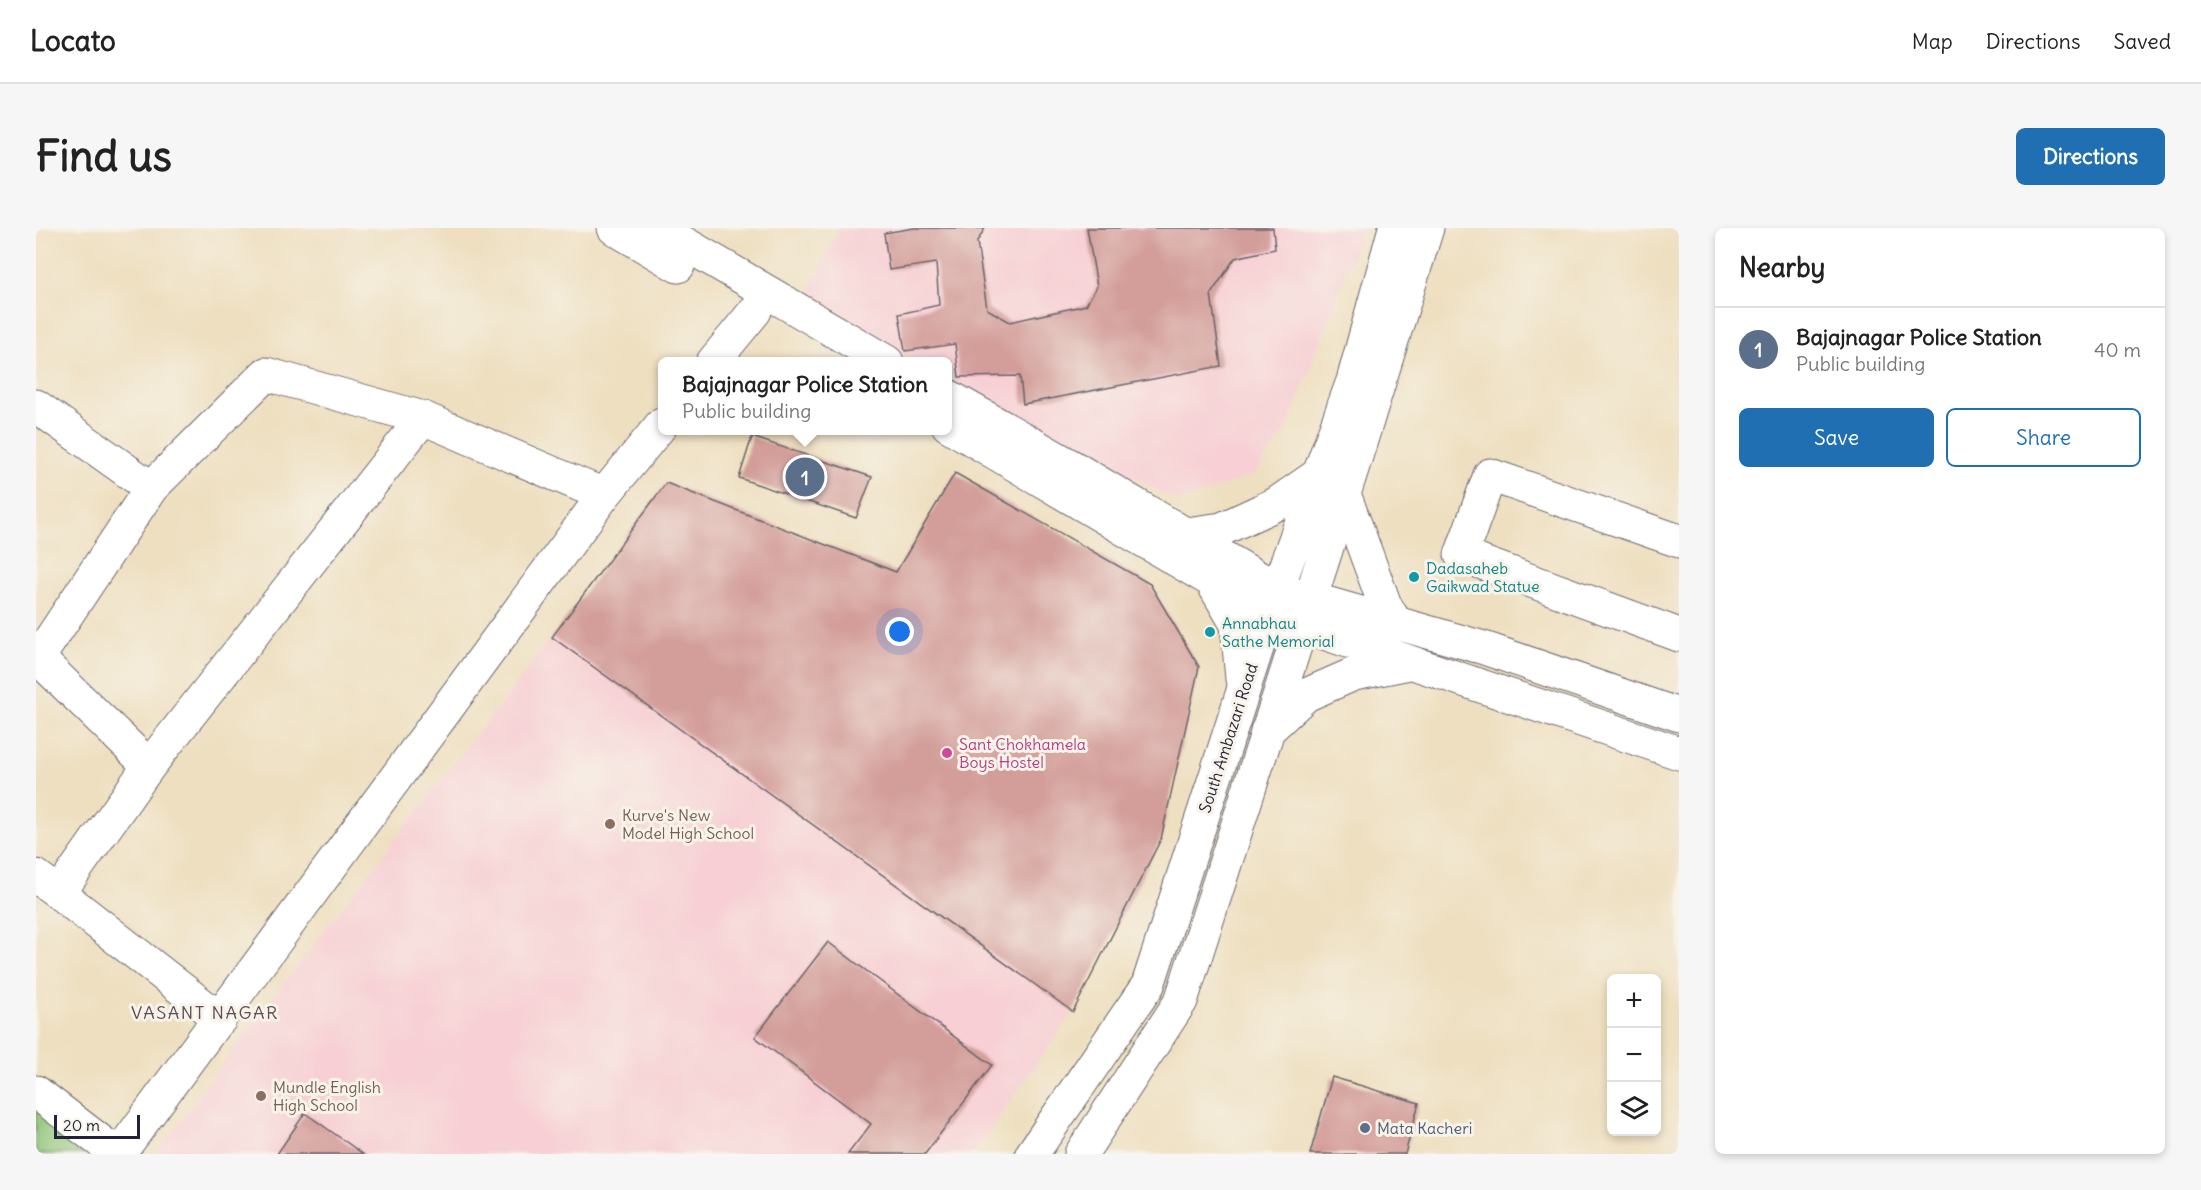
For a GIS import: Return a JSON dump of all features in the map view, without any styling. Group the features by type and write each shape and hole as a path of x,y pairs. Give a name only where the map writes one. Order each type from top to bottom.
{"main road":[{"path":"614,228 832,357"},
{"path":"658,228 878,357"},
{"name":"South Ambazari Road","path":"1081,1154 1181,1001 1305,611 1353,381 1395,228"},
{"name":"South Ambazari Road","path":"1032,1154 1148,985 1273,602 1332,484 1427,228"},
{"path":"717,357 755,311"},
{"path":"149,766 37,657 151,489 266,374 423,418 604,495"},
{"path":"952,398 1186,534 1273,602"},
{"path":"36,406 151,489"},
{"path":"220,1019 48,884 149,766 423,418"},
{"path":"952,427 1211,581 1305,611 1396,623 1484,648 1679,715"},
{"path":"36,1092 118,1154 220,1019 604,495 658,430"},
{"path":"1679,541 1490,475 1461,555 1679,636"},
{"path":"1186,534 1222,529 1276,504 1332,484 1385,605 1396,623"},
{"path":"1211,581 1237,624 1243,693"},
{"path":"1305,611 1410,662 1679,753"},
{"path":"1266,732 1306,694 1354,674 1410,662"}],"shaded area":[{"path":"839,228 1363,228 1287,429 1252,476 1178,501 952,382 952,357 905,357 803,304"},
{"name":"Kurve's New Model High School","path":"552,637 1073,1012 973,1154 156,1154 242,1038"}],"green space":[{"path":"36,1111 91,1154 36,1154"}],"building":[{"path":"914,228 985,228 977,242 987,309 1010,322 1086,305 1097,286 1087,228 1273,228 1275,249 1235,258 1211,294 1221,366 1023,404 1020,376 959,377 955,344 905,351 899,314 939,305 936,263 889,270 884,233"},
{"path":"752,437 872,477 856,518 739,478"},
{"name":"Sant Chokhamela Boys Hostel","path":"955,473 1150,584 1199,667 1161,839 1073,1012 552,637 666,483 896,572"},
{"path":"828,942 992,1065 925,1154 848,1154 871,1124 755,1037"},
{"name":"Mata Kacheri","path":"1332,1077 1419,1103 1405,1154 1310,1154"},
{"path":"305,1113 363,1154 277,1154"}],"place":[{"name":"Bajajnagar Police Station","path":"805,477"},
{"name":"Dadasaheb Gaikwad Statue","path":"1414,577"},
{"name":"Annabhau Sathe Memorial","path":"1210,632"},
{"name":"Sant Chokhamela Boys Hostel","path":"947,753"},
{"name":"Kurve's New Model High School","path":"610,824"},
{"name":"Mundle English High School","path":"261,1096"},
{"name":"Mata Kacheri","path":"1365,1128"}],"district":[{"name":"VASANT NAGAR","path":"205,1013"}]}
